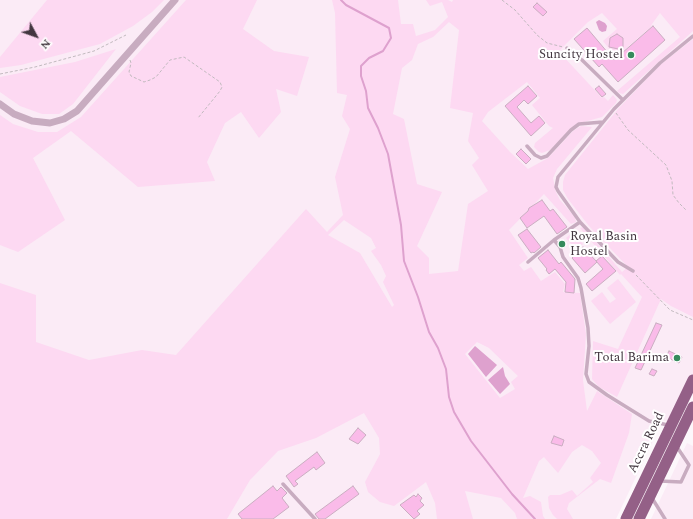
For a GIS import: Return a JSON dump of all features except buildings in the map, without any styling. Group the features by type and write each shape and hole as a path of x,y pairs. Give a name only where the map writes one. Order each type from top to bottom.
{"highway":[{"name":"Accra Road","path":"626,519 693,380"},
{"name":"Accra Road","path":"639,519 693,408"}],"street":[{"path":"0,104 14,114 32,121 50,123 64,119 77,111 175,0"}],"lane":[{"path":"633,272 618,262 580,222 556,187 558,177 614,109 660,63 693,36"},
{"path":"567,48 582,60 623,100"},
{"path":"527,146 535,155 541,158 547,156 571,130 579,124 603,122"},
{"path":"528,262 554,240 580,222"},
{"path":"554,240 560,248 563,257 578,278 581,288 588,328 589,346 586,374 589,382 648,421 671,426"},
{"path":"657,481 681,482 689,465 675,444"},
{"path":"283,484 315,519"},
{"path":"650,495 665,519"}],"path":[{"path":"502,0 515,10 537,35 547,43 554,46 567,48"},
{"path":"0,74 35,67 94,51 126,35"},
{"path":"128,53 131,63 129,72 132,76 144,82 156,77 170,60 184,57 220,82 222,86 220,91 198,118"},
{"path":"614,109 628,130 666,165 672,181 673,195 687,210"},
{"path":"633,272 670,310 693,320"}],"shaded area":[{"path":"0,0 693,0 693,378 672,424 663,420 616,519 0,519"},
{"path":"47,0 164,0 152,12 133,26 100,44 21,65 0,68 0,57"},
{"path":"186,0 257,0 243,29 274,51 309,57 297,96 276,89 281,112 259,138 241,112 225,123 207,162 215,181 138,187 71,131 33,158 65,220 18,252 0,245 0,115 13,124 38,132 57,132 81,117"},
{"path":"332,0 398,0 401,24 413,24 416,36 435,30 448,17 442,2 430,6 426,0 448,0 452,2 453,0 693,0 693,31 623,94 617,91 680,37 660,13 651,27 616,57 603,41 617,29 602,13 588,22 560,50 561,54 602,98 604,97 608,101 613,95 617,100 616,103 602,117 577,124 550,150 542,153 534,147 535,143 553,128 549,126 532,105 540,98 527,82 488,112 482,121 510,152 528,169 548,158 573,131 581,126 592,127 557,169 553,178 556,192 560,200 575,217 576,222 571,224 544,194 509,230 528,258 519,265 524,271 531,267 541,281 555,272 565,284 563,292 580,293 586,334 583,380 587,411 597,391 632,414 629,433 611,483 600,479 569,503 567,509 573,519 557,519 553,515 549,508 548,497 550,495 560,495 572,490 577,496 593,482 590,478 601,463 592,451 582,445 572,452 558,473 544,457 539,461 523,498 530,496 541,502 543,516 545,519 517,519 515,513 501,498 465,491 473,519 437,519 435,503 426,482 394,506 380,502 368,492 365,482 380,454 379,438 364,413 316,438 278,451 250,480 227,519 0,519 0,283 36,295 36,342 89,360 142,350 176,355 306,209 327,232 343,215 335,177 350,129 342,116 347,95 337,93 335,13","holes":["449,22 459,30 450,108 473,113 468,141 479,158 472,165 488,191 468,204 458,271 429,274 429,258 417,246 442,192 417,184 404,119 393,114 402,68 412,60 418,44 433,37","344,220 371,238 376,248 371,251 381,265 386,276 383,282 394,305 392,307 360,253 328,235","477,342 489,348 518,376 511,382 515,389 500,398 465,354"]},
{"path":"599,20 607,26 606,31 602,32 599,30 596,22"},
{"path":"693,39 693,317 661,299 617,397 599,387 592,379 593,341 618,349 642,297 621,274 620,275 580,228 583,227 622,272 628,267 589,226 568,199 563,190 563,182 565,175 618,109 660,65"},
{"path":"116,49 73,104 59,114 42,114 20,106 0,92 0,77 75,62"},
{"path":"573,232 583,244 576,250 566,238"},
{"path":"618,279 636,302 610,324 591,301 602,292 610,303 616,299 607,288"},
{"path":"475,346 497,365 486,377 468,354"},
{"path":"503,367 505,376 510,384 500,394 488,380"},
{"path":"687,443 693,446 693,519 651,519"}],"waterway":[{"path":"341,0 346,5 389,28 391,38 383,51 369,58 361,66 361,76 366,91 368,108 388,154 401,225 404,261 418,297 429,332 438,348 446,369 449,397 454,412 471,441 512,494 535,519"}],"place":[{"name":"Suncity Hostel","path":"631,55"},
{"name":"Royal Basin Hostel","path":"562,244"},
{"name":"Total Barima","path":"677,358"}]}
